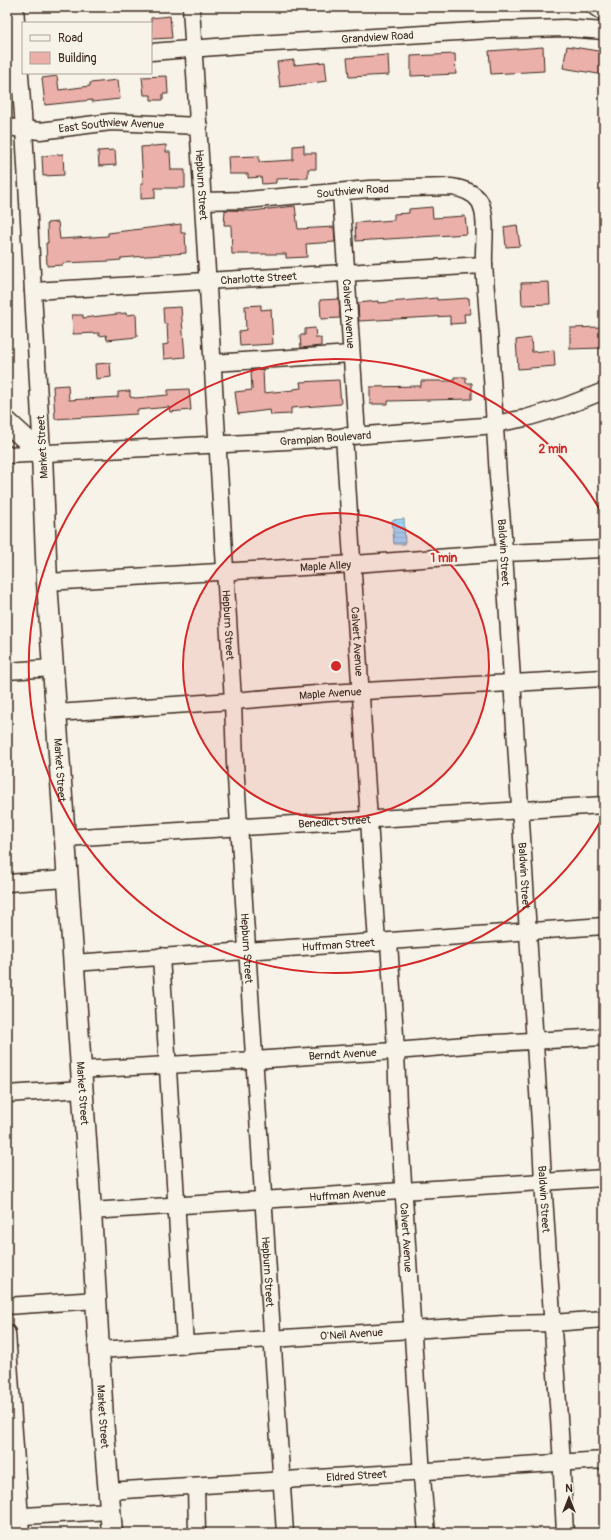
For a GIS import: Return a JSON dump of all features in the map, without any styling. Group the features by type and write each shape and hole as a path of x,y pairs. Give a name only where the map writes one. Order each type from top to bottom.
{"main road":[{"path":"7,422 42,454"},
{"name":"Market Street","path":"42,454 47,582 112,1533"}],"street":[{"name":"Market Street","path":"15,7 21,57 42,454"},
{"name":"Hepburn Street","path":"191,7 192,49 218,443 233,701 235,763 282,1481 284,1533"},
{"path":"595,7 604,13"},
{"name":"Grandview Road","path":"152,52 491,30 565,28 604,31"},
{"name":"East Southview Avenue","path":"7,127 40,131 111,122 198,126"},
{"name":"Southview Road","path":"203,201 247,200 369,189 432,187 461,188 476,196 480,202 484,219"},
{"name":"Calvert Avenue","path":"341,192 351,354 354,564 368,820 396,1051 398,1106 427,1533"},
{"name":"Baldwin Street","path":"484,219 484,265 513,684 543,1181 562,1463 565,1533"},
{"name":"Charlotte Street","path":"33,291 484,265"},
{"path":"213,363 351,354"},
{"name":"Grampian Boulevard","path":"7,455 218,443 287,441 351,435 447,430 495,425 526,418 566,406 604,391"},
{"name":"Maple Alley","path":"47,582 354,564 504,553 604,549"},
{"path":"7,671 53,668"},
{"name":"Maple Avenue","path":"56,713 361,691 604,678"},
{"name":"Benedict Street","path":"65,838 604,806"},
{"path":"7,882 67,879"},
{"name":"Huffman Street","path":"73,963 604,926"},
{"path":"161,956 185,1345"},
{"name":"Berndt Avenue","path":"7,1094 168,1065 604,1037"},
{"name":"Huffman Avenue","path":"91,1211 604,1178"},
{"path":"7,1306 96,1300"},
{"name":"O'Neil Avenue","path":"99,1350 604,1319"},
{"path":"7,1333 14,1516 21,1533"},
{"name":"Eldred Street","path":"14,1516 196,1486 604,1460"},
{"path":"196,1486 197,1533"}],"water":[{"path":"404,519 405,544 394,544 392,520"}],"building":[{"path":"170,16 172,38 152,39 151,18"},
{"path":"567,46 604,52 604,75 563,68"},
{"path":"543,47 544,71 491,74 489,51"},
{"path":"455,54 456,74 411,76 411,56"},
{"path":"388,55 389,75 349,77 347,58"},
{"path":"294,60 294,65 325,62 327,81 280,87 277,62"},
{"path":"57,76 59,90 90,86 90,83 118,80 120,99 92,102 92,100 45,105 42,78"},
{"path":"167,76 168,94 163,94 163,100 151,100 151,95 144,95 142,77"},
{"path":"166,145 166,152 170,152 171,170 185,170 185,188 155,188 155,198 141,199 141,184 143,184 141,147"},
{"path":"304,145 304,153 316,153 316,169 308,169 308,178 276,179 276,183 262,184 261,177 248,178 248,174 229,174 228,157 259,156 259,162 293,160 293,146"},
{"path":"115,150 116,165 99,166 98,151"},
{"path":"63,154 64,175 43,176 42,156"},
{"path":"295,206 298,229 334,227 335,242 306,244 307,257 286,258 286,254 232,254 231,225 224,225 225,210 252,211"},
{"path":"432,207 433,218 465,216 467,234 356,241 355,223 394,220 394,214 409,213 409,209"},
{"path":"58,222 60,239 108,236 108,233 181,224 181,233 185,233 186,253 121,258 121,260 110,261 63,263 63,265 47,266 47,223"},
{"path":"517,225 520,246 506,247 504,227"},
{"path":"549,282 550,304 522,305 521,283"},
{"path":"437,298 437,300 469,298 470,314 464,314 465,323 450,324 450,316 359,321 358,303 378,301 378,303"},
{"path":"339,299 340,318 321,319 320,300"},
{"path":"261,305 261,310 271,309 273,344 240,346 239,331 246,330 245,306"},
{"path":"181,307 185,357 164,359 163,345 168,344 167,324 164,324 163,308"},
{"path":"126,313 126,315 136,314 137,337 107,340 106,335 99,336 99,333 73,334 72,315 83,315 83,318"},
{"path":"602,327 602,348 570,349 570,328"},
{"path":"315,328 316,338 321,338 321,346 301,348 300,335 305,335 305,329"},
{"path":"531,338 532,352 554,350 555,366 518,369 516,340"},
{"path":"110,363 111,377 96,379 95,364"},
{"path":"263,369 264,393 301,388 300,382 339,380 341,404 291,408 291,414 271,415 270,410 238,414 235,392 252,390 251,370"},
{"path":"454,377 466,377 466,383 472,383 472,399 388,401 388,404 370,404 370,387 421,386 421,381 454,381"},
{"path":"68,385 69,400 118,397 118,392 130,391 130,397 136,398 168,395 168,390 189,389 191,410 170,412 169,407 137,410 137,414 55,419 53,386"}]}
